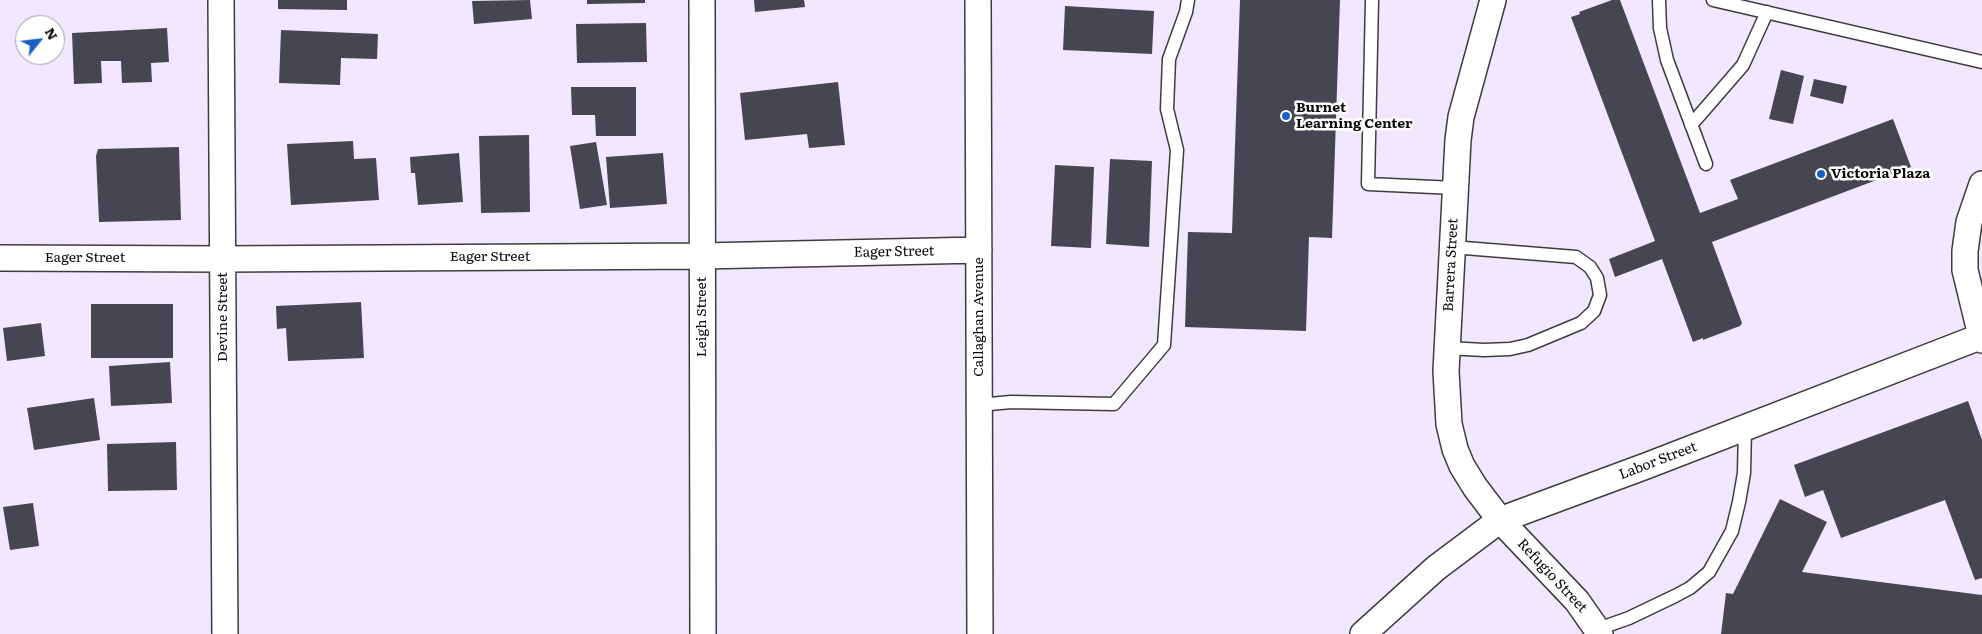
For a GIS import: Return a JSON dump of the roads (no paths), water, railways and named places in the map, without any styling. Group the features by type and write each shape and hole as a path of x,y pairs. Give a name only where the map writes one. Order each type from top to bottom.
{"street":[{"name":"Devine Street","path":"221,0 225,634"},
{"name":"Leigh Street","path":"702,0 703,634"},
{"name":"Callaghan Avenue","path":"978,0 980,634"},
{"name":"Barrera Street","path":"1493,0 1461,117 1458,140 1446,399 1448,424 1462,466 1500,520"},
{"path":"1982,184 1969,222 1965,251 1965,270 1982,338"},
{"name":"Eager Street","path":"0,258 222,259 702,256 979,250"},
{"name":"Labor Street","path":"1363,634 1436,568 1500,520 1982,338"},
{"name":"Refugio Street","path":"1500,520 1577,601 1599,632"}],"lane":[{"path":"979,405 1011,402 1114,404 1164,345 1177,150 1167,110 1170,59 1186,12 1188,0"},
{"path":"1372,0 1368,184 1455,188"},
{"path":"1659,0 1662,44 1706,164"},
{"path":"1713,0 1765,8 1982,62"},
{"path":"1691,124 1743,65 1765,8"},
{"path":"1447,348 1491,350 1528,345 1581,323 1594,311 1600,295 1597,278 1590,267 1576,257 1452,247"},
{"path":"1599,632 1690,588 1709,572 1732,531 1744,473 1745,428"}],"place":[{"name":"Burnet Learning Center","path":"1286,116"},
{"name":"Victoria Plaza","path":"1821,174"}]}
